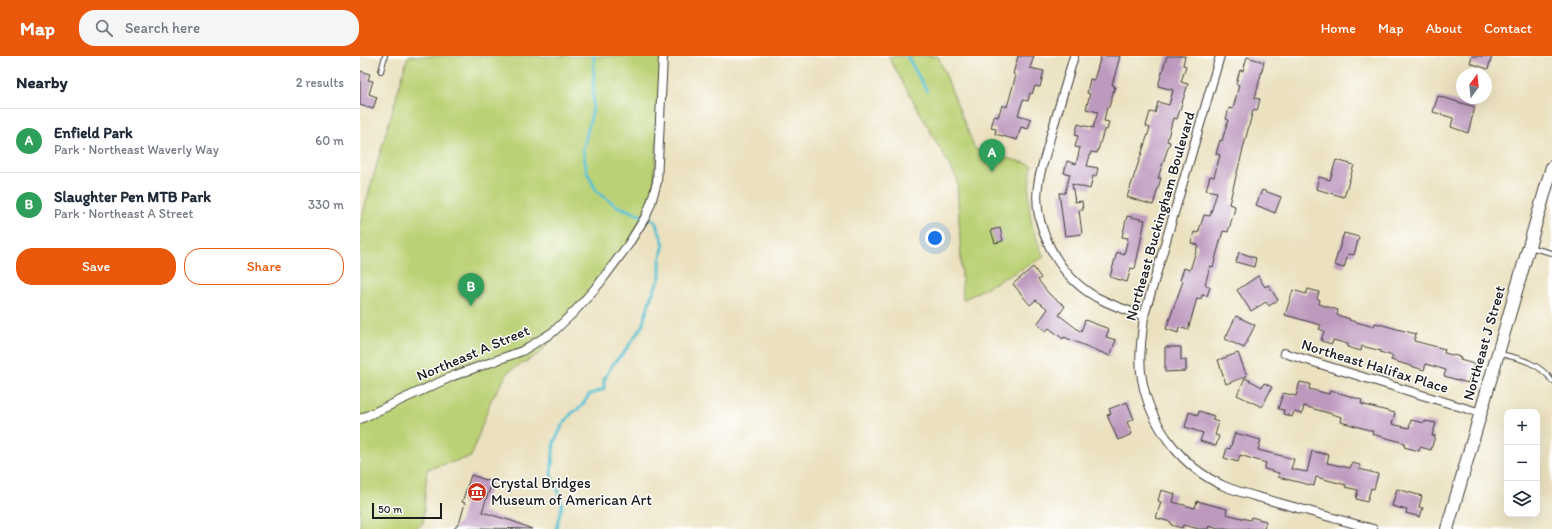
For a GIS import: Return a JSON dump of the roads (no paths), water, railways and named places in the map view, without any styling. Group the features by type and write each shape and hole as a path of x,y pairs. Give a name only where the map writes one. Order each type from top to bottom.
{"street":[{"name":"Northeast A Street","path":"360,419 446,379 522,351 553,332 574,312 599,284 640,227 646,216 657,182 663,56"},
{"path":"1074,56 1039,179 1038,203 1042,228 1055,256 1073,280 1096,297 1144,316"},
{"name":"Northeast Buckingham Boulevard","path":"1220,56 1144,316 1141,342 1141,378 1148,404 1160,430 1180,455 1200,472 1224,486 1373,529"},
{"name":"Northeast J Street","path":"1447,529 1552,167"},
{"name":"Northeast Halifax Place","path":"1284,353 1481,413"}],"lane":[{"path":"381,71 385,56"},
{"path":"1529,246 1552,253"},
{"path":"1498,353 1517,358 1540,367 1546,372 1552,381"}],"waterway":[{"path":"556,529 562,506 560,496 551,475 554,443 563,424 572,413 581,407 589,395 604,389 604,380 612,365 625,351 642,326 651,297 660,277 660,261 664,244 655,221 617,206 597,192 587,172 583,150 593,108 594,56"},
{"path":"907,56 927,91"}],"place":[{"name":"Enfield Park","path":"992,172"},
{"name":"Slaughter Pen MTB Park","path":"471,306"},
{"name":"Crystal Bridges Museum of American Art","path":"477,492"}]}
